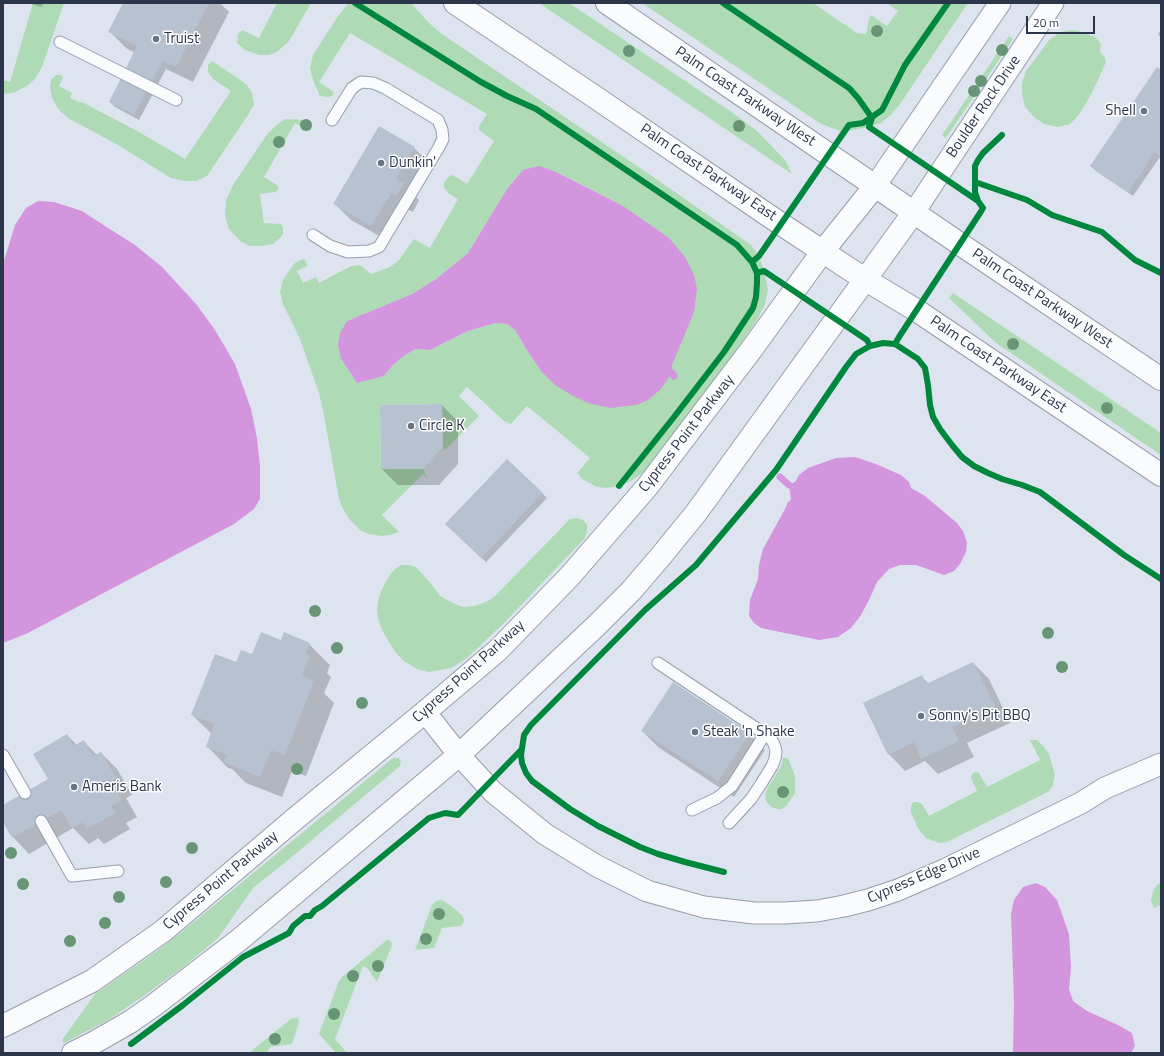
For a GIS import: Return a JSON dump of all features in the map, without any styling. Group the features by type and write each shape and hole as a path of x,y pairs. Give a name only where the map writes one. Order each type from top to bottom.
{"street":[{"name":"Palm Coast Parkway East","path":"455,3 589,92 823,252 916,310 1161,476"},
{"name":"Palm Coast Parkway West","path":"607,3 1161,379"},
{"path":"875,186 1000,3"},
{"name":"Boulder Rock Drive","path":"914,212 1053,3"},
{"name":"Cypress Point Parkway","path":"3,1026 92,981 163,931 498,650 569,576 647,487 823,252 875,186"},
{"path":"73,1053 130,1022 239,940 459,755 631,591 662,556 701,507 914,212"},
{"name":"Cypress Edge Drive","path":"425,712 459,755 493,792 545,834 597,866 654,893 704,907 754,913 817,911 868,900 898,890 946,869 1081,803 1105,788 1161,764"}],"lane":[{"path":"60,42 176,100"},
{"path":"313,235 330,246 348,252 369,251 379,247 443,139 442,130 438,120 386,88 373,83 361,82 352,88 332,120"},
{"path":"658,663 765,734 774,744 776,751 772,766 751,798 729,823"},
{"path":"692,810 717,798 732,786 765,734"},
{"path":"3,755 25,793"},
{"path":"41,821 72,876 118,871"}],"green space":[{"path":"33,3 64,3 42,67 35,79 27,86 15,92 6,94 3,92 3,80 10,82"},
{"path":"277,3 311,3 289,41 277,52 269,55 259,55 245,50 237,43 238,34 242,30 259,38"},
{"path":"351,3 411,3 429,23 442,34 751,245 759,256 768,290 765,304 757,320 687,417 644,472 631,481 619,486 606,488 597,487 582,479 577,473 590,458 527,406 511,424 504,421 467,387 459,396 479,416 445,450 443,447 442,404 380,405 381,469 423,469 427,478 423,474 382,515 399,532 381,536 369,534 360,530 350,520 343,509 339,499 319,393 300,339 283,304 280,292 282,282 295,263 303,259 306,261 307,266 297,271 303,283 316,277 319,283 351,266 360,265 371,274 390,267 399,260 414,239 430,248 458,199 448,193 444,187 444,183 448,177 453,175 467,184 494,141 479,130 479,126 487,114 350,33 319,82 334,92 332,96 320,96 313,80 310,68 313,55 338,16 347,5","holes":["523,170 556,172 623,206 672,365 672,373 541,371 515,330 507,324 496,323 468,331 430,350 416,349 405,355 393,365 384,376 357,382 341,359 347,321 412,294 436,279 468,253 507,189"]},
{"path":"539,3 569,3 733,113 757,131 785,160 792,174"},
{"path":"642,3 813,3 857,33 866,34 871,15 887,26 898,11 886,3 968,3 891,115 881,123 843,132 821,124"},
{"path":"1072,30 1095,37 1101,44 1100,52 1104,56 1106,62 1092,93 1078,116 1070,124 1058,127 1044,124 1034,117 1025,107 1022,94 1022,83 1026,71 1050,39 1061,32"},
{"path":"1009,36 1013,39 946,138 942,135"},
{"path":"212,61 247,85 252,93 254,104 207,176 196,181 185,181 171,178 118,145 68,118 57,107 52,98 50,87 51,80 56,75 61,75 63,77 59,86 72,93 70,98 81,103 82,102 139,132 185,159 231,91 213,79 208,72 208,65"},
{"path":"286,119 303,120 311,124 312,128 310,131 295,123 264,177 277,185 279,188 276,192 260,194 264,223 281,224 283,234 273,244 250,246 240,241 229,229 225,216 226,200 233,185 268,133"},
{"path":"953,293 1161,433 1161,455 996,343 949,298"},
{"path":"577,518 583,520 587,525 587,532 584,539 504,623 466,659 451,668 429,672 417,669 405,662 396,653 382,630 378,619 377,608 383,587 395,569 401,565 416,567 440,596 463,607 475,606 488,601 495,596 570,519"},
{"path":"1030,740 1037,740 1049,754 1055,775 1053,785 1048,792 947,842 940,843 926,838 919,830 911,813 913,802 922,804 929,816 977,791 971,778 972,774 975,772 979,773 987,787 1040,760"},
{"path":"393,758 399,758 401,762 400,766 254,887 218,938 187,964 145,995 108,1020 64,1043 62,1040 95,994 178,935"},
{"path":"783,758 788,758 795,776 795,793 786,806 782,809 777,809 771,807 766,801 765,795 768,787 782,765"},
{"path":"1161,882 1161,905 1154,908 1151,901 1153,891"},
{"path":"442,900 462,915 464,920 463,924 460,926 442,928 434,948 415,950 432,905 436,901"},
{"path":"387,940 391,942 392,945 377,982 367,968 363,966 335,1039 347,1053 336,1053 319,1034 339,981 343,976"},
{"path":"292,1018 298,1018 299,1022 292,1044 270,1047 267,1053 249,1053"}],"shaded area":[{"path":"539,166 556,172 623,206 669,238 685,257 694,275 697,289 694,312 672,365 672,373 660,390 648,400 636,405 610,408 588,403 555,385 541,371 515,330 507,324 496,323 468,331 430,350 416,349 405,355 393,365 384,376 357,383 341,359 338,345 340,333 347,321 412,294 436,279 468,253 507,189 523,170"},
{"path":"38,201 54,202 82,211 135,245 162,267 196,304 215,330 235,364 251,409 257,438 260,466 260,499 254,509 234,524 26,634 3,643 3,264 15,225 26,208"},
{"path":"855,457 901,475 909,482 911,488 925,496 957,523 963,531 967,542 966,552 960,564 954,571 944,575 916,565 900,565 889,569 877,582 861,615 851,628 838,637 819,640 761,628 754,623 749,616 750,600 758,579 759,565 763,549 788,502 791,500 789,485 795,482 799,475 808,468 836,458"},
{"path":"1036,883 1045,887 1057,900 1069,934 1071,968 1069,989 1073,1001 1087,1011 1132,1033 1135,1046 1131,1053 1014,1053 1011,914 1014,900 1023,887"}],"building":[{"name":"Truist","path":"123,3 209,3 176,67 163,60 134,115 109,102 137,46 108,32"},
{"name":"Shell","path":"1157,67 1161,70 1161,157 1155,152 1128,192 1090,166"},
{"name":"Dunkin'","path":"379,126 415,147 396,179 404,183 396,196 391,193 371,226 333,204"},
{"name":"Circle K","path":"442,404 443,447 423,469 381,469 380,405"},
{"path":"507,459 543,493 481,558 445,524"},
{"path":"261,632 281,640 284,632 310,643 306,653 310,655 302,676 314,681 285,755 271,750 260,777 224,762 227,755 206,747 214,724 191,715 215,654 236,662 241,650 252,654"},
{"name":"Sonny's Pit BBQ","path":"973,662 995,706 952,727 959,741 921,759 914,742 888,755 863,703 922,675 926,684"},
{"name":"Steak 'n Shake","path":"673,682 750,733 718,781 641,731"},
{"name":"Ameris Bank","path":"67,734 74,746 84,740 93,756 101,752 116,778 110,782 121,800 111,806 115,813 87,829 83,822 72,828 61,810 12,838 3,822 3,805 48,779 33,754"}],"waterway":[{"path":"780,477 789,485"}],"cycle path":[{"path":"355,3 481,82 536,109 737,245 752,262 757,273 756,297 753,308 724,352 619,486"},
{"path":"723,3 849,88 872,118"},
{"path":"752,262 759,256 849,125 863,123 882,110 905,65 948,3"},
{"path":"872,118 869,127 978,201"},
{"path":"895,344 983,208 978,201 975,192 975,166 983,153 1002,135"},
{"path":"975,182 1027,200 1052,215 1102,232 1135,260 1161,273"},
{"path":"757,273 764,271 867,340 870,346"},
{"path":"724,872 658,854 640,847 598,826 570,809 532,781 526,773 521,755 524,735 531,725 645,610 696,565 776,470 856,354 870,346 883,343 895,344 918,359 925,368 933,417 940,429 962,457 974,466 988,473 1040,492 1124,555 1161,579"},
{"path":"131,1044 243,957 289,933 293,926 305,916 310,916 315,910 322,906 429,818 445,813 458,815 521,750"}],"place":[{"name":"Truist","path":"156,39"},
{"name":"Shell","path":"1144,111"},
{"name":"Dunkin'","path":"381,163"},
{"name":"Circle K","path":"411,426"},
{"name":"Sonny's Pit BBQ","path":"921,716"},
{"name":"Steak 'n Shake","path":"695,732"},
{"name":"Ameris Bank","path":"74,787"}]}
